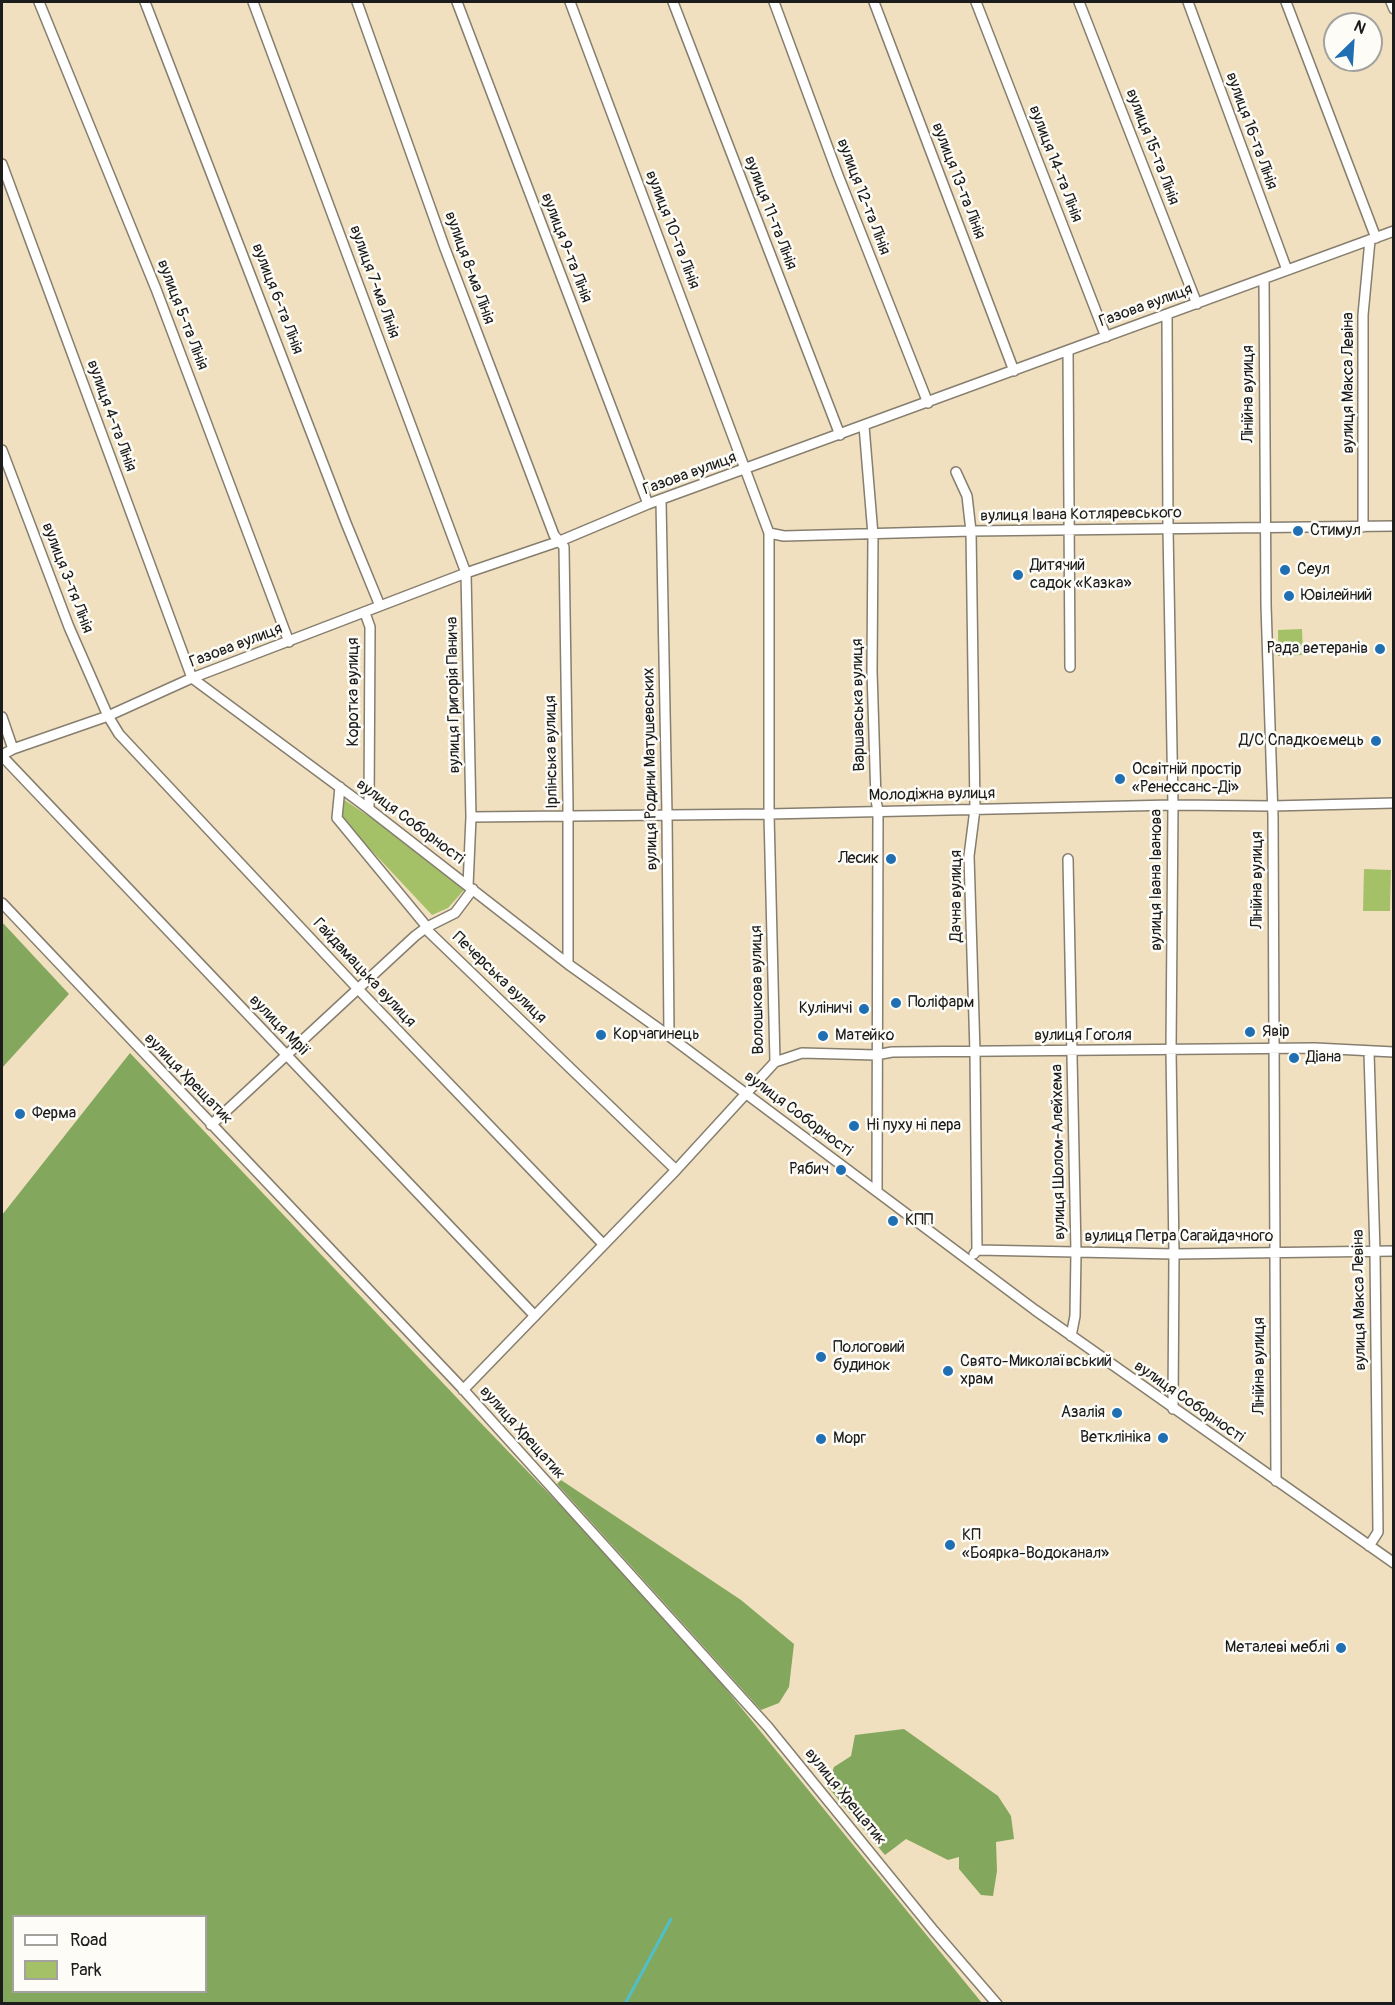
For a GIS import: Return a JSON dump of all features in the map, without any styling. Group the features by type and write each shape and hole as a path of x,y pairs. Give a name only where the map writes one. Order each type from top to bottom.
{"street":[{"name":"вулиця 5-та Лінія","path":"39,2 156,289 289,642"},
{"name":"вулиця 6-та Лінія","path":"146,2 380,606"},
{"name":"вулиця 7-ма Лінія","path":"253,2 466,573"},
{"name":"вулиця 8-ма Лінія","path":"357,2 444,246 554,535 560,541"},
{"name":"вулиця 9-та Лінія","path":"457,2 648,504"},
{"name":"вулиця 10-та Лінія","path":"570,2 746,470"},
{"name":"вулиця 11-та Лінія","path":"673,2 840,435"},
{"name":"вулиця 12-та Лінія","path":"774,2 838,175 928,403"},
{"name":"вулиця 13-та Лінія","path":"874,2 1014,371"},
{"name":"вулиця 14-та Лінія","path":"976,2 1106,337"},
{"name":"вулиця 15-та Лінія","path":"1079,2 1197,304"},
{"name":"вулиця 16-та Лінія","path":"1188,2 1287,270"},
{"path":"1286,2 1373,239"},
{"path":"1390,2 1394,9"},
{"name":"вулиця 4-та Лінія","path":"2,164 192,678"},
{"name":"Газова вулиця","path":"2,755 13,748 108,716 192,678 466,573 560,541 648,504 1394,231"},
{"name":"вулиця Макса Левіна","path":"1363,526 1363,315 1373,239"},
{"name":"Лінійна вулиця","path":"1264,279 1264,528 1272,806 1276,1481"},
{"name":"вулиця Івана Іванова","path":"1167,315 1173,805 1171,1050 1174,1254 1173,1409"},
{"path":"1068,351 1070,667"},
{"name":"Варшавська вулиця","path":"864,426 873,535 872,671 878,812 877,1191"},
{"name":"вулиця 3-тя Лінія","path":"2,450 69,627 108,716"},
{"name":"Волошкова вулиця","path":"463,1390 676,1170 775,1062 769,814 769,533 746,470"},
{"name":"Дачна вулиця","path":"956,472 967,496 971,531 975,809 969,856 975,1052 977,1250"},
{"name":"вулиця Родини Матушевських","path":"661,501 669,1036"},
{"name":"вулиця Івана Котляревського","path":"769,533 784,536 971,531 1394,526"},
{"name":"Ірпінська вулиця","path":"560,541 564,547 568,816 567,964"},
{"name":"вулиця Григорія Панича","path":"466,573 471,817 470,887"},
{"name":"Коротка вулиця","path":"365,613 370,627 369,808"},
{"name":"вулиця Соборності","path":"192,678 369,808 567,964 669,1036 969,1261 1173,1409 1394,1563"},
{"name":"Гайдамацька вулиця","path":"108,716 119,734 358,989 603,1245"},
{"path":"2,717 13,748"},
{"name":"вулиця Мрії","path":"2,755 535,1316"},
{"name":"Печерська вулиця","path":"340,787 337,818 428,927 429,932 676,1170"},
{"name":"Молодіжна вулиця","path":"471,817 1394,803"},
{"name":"вулиця Шолом-Алейхема","path":"1068,859 1076,1252 1075,1316 1071,1336"},
{"path":"211,1125 428,927 455,913 470,887"},
{"name":"вулиця Хрещатик","path":"2,903 463,1390 768,1727 996,2004"},
{"name":"вулиця Гоголя","path":"775,1062 802,1053 876,1055 892,1052 1315,1048 1394,1052"},
{"name":"вулиця Макса Левіна","path":"1368,1052 1375,1252 1377,1532 1369,1546"},
{"path":"969,1261 977,1250"},
{"name":"вулиця Петра Сагайдачного","path":"977,1250 1174,1254 1394,1251"}],"green space":[{"path":"1302,629 1303,655 1278,656 1278,630"},
{"path":"343,799 373,819 464,890 448,908 432,915 341,818"},
{"path":"1364,869 1391,870 1390,911 1363,911"},
{"path":"2,922 69,994 2,1068"},
{"path":"130,1053 664,1613 982,2003 2,2003 2,1215"},
{"path":"561,1480 741,1600 794,1644 789,1687 779,1703 761,1710 557,1484"},
{"path":"904,1729 998,1796 1011,1816 1014,1839 996,1842 997,1871 993,1896 981,1895 959,1869 959,1857 948,1860 906,1839 885,1855 827,1786 834,1767 851,1756 855,1735"}],"waterway":[{"path":"625,2004 671,1919"}],"place":[{"name":"Стимул","path":"1298,531"},
{"name":"Сеул","path":"1285,570"},
{"name":"Дитячий садок «Казка»","path":"1018,575"},
{"name":"Ювілейний","path":"1289,596"},
{"name":"Рада ветеранів","path":"1380,649"},
{"name":"Д/С Спадкоємець","path":"1376,741"},
{"name":"Освітній простір «Ренессанс-Ді»","path":"1120,779"},
{"name":"Лесик","path":"891,859"},
{"name":"Поліфарм","path":"896,1003"},
{"name":"Куліничі","path":"864,1009"},
{"name":"Явір","path":"1250,1032"},
{"name":"Корчагинець","path":"601,1035"},
{"name":"Матейко","path":"823,1036"},
{"name":"Діана","path":"1294,1058"},
{"name":"Ферма","path":"20,1114"},
{"name":"Ні пуху ні пера","path":"854,1126"},
{"name":"Рябич","path":"841,1170"},
{"name":"КПП","path":"893,1221"},
{"name":"Пологовий будинок","path":"821,1357"},
{"name":"Свято-Миколаївський храм","path":"948,1371"},
{"name":"Азалія","path":"1117,1413"},
{"name":"Ветклініка","path":"1163,1438"},
{"name":"Морг","path":"821,1439"},
{"name":"КП «Боярка-Водоканал»","path":"950,1545"},
{"name":"Металеві меблі","path":"1341,1648"}]}
